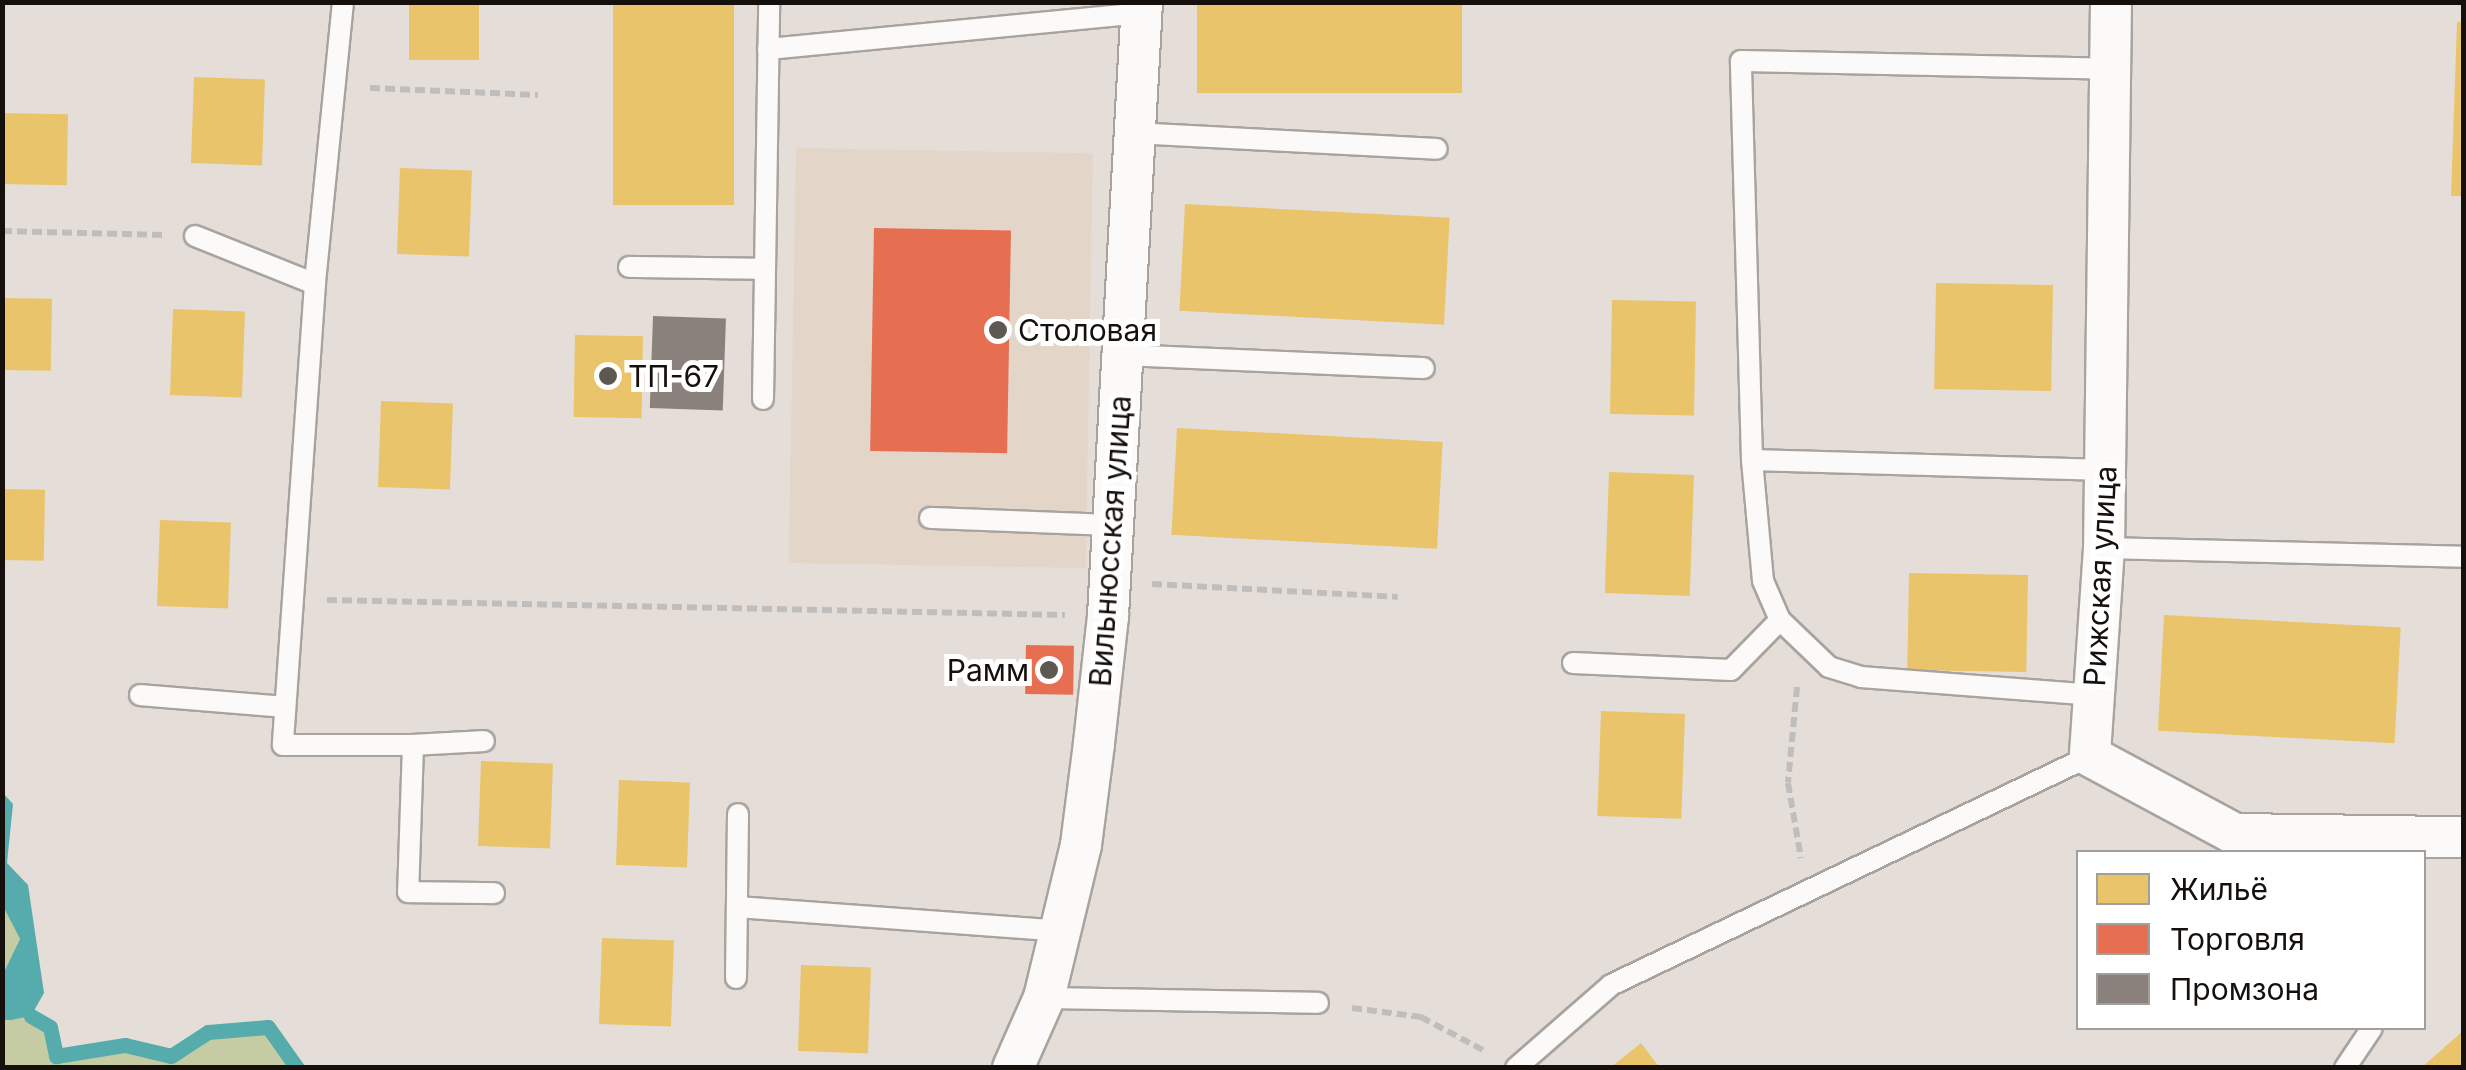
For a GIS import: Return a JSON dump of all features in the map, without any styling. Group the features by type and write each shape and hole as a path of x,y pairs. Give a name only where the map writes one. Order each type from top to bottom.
{"street":[{"name":"Рижская улица","path":"2090,756 2104,548 2111,2"},
{"name":"Вильнюсская улица","path":"1013,1068 1044,998 1081,845 1109,599 1141,8"},
{"path":"2090,756 2248,844 2464,837"}],"lane":[{"path":"343,2 314,284 296,599 283,746 484,741"},
{"path":"763,399 769,2"},
{"path":"768,49 1141,8"},
{"path":"2094,694 1861,677 1829,667 1802,646 1780,620 1763,581 1752,460 1741,61 2112,69"},
{"path":"1134,133 1437,148"},
{"path":"195,236 314,284"},
{"path":"629,268 765,270"},
{"path":"1122,355 1424,368"},
{"path":"1752,460 2106,470"},
{"path":"930,518 1114,525"},
{"path":"2104,548 2464,557"},
{"path":"1573,663 1731,670 1780,620"},
{"path":"140,696 285,707"},
{"path":"413,745 408,892 494,893"},
{"path":"1516,1068 1611,985 2090,756"},
{"path":"736,978 738,814"},
{"path":"737,907 1060,931"},
{"path":"1044,998 1318,1003"},
{"path":"2344,1068 2371,1030"}],"path":[{"path":"334,86 538,95"},
{"path":"2,232 195,236"},
{"path":"296,599 1398,596"},
{"path":"1802,646 1788,783 1806,892"},
{"path":"1318,1003 1421,1017 1450,1028 1496,1058"}],"shaded area":[{"path":"796,148 1093,153 1086,568 789,563"}],"green space":[{"path":"3,906 20,939 3,974"},
{"path":"31,1016 50,1027 57,1056 125,1045 171,1056 208,1032 268,1027 297,1067 3,1068 3,1020"}],"water":[{"path":"3,793 13,804 7,863 28,885 44,993 31,1016 11,1020 3,1020 3,974 20,939 3,906"}],"building: Жильё":[{"path":"409,2 479,2 479,60 409,60"},
{"path":"613,2 734,2 734,205 613,205"},
{"path":"1197,2 1462,2 1462,93 1197,93"},
{"path":"2457,22 2464,22 2464,196 2451,196"},
{"path":"194,77 265,79 262,165 191,163"},
{"path":"2,113 68,114 67,185 2,184"},
{"path":"400,168 472,171 469,256 397,254"},
{"path":"1185,204 1450,218 1444,325 1179,311"},
{"path":"1936,283 2053,285 2051,391 1934,389"},
{"path":"2,298 52,299 51,371 2,370"},
{"path":"1612,300 1696,301 1694,415 1610,414"},
{"path":"173,309 245,312 242,397 170,395"},
{"name":"ТП-67","path":"575,335 643,336 642,418 574,417"},
{"path":"381,401 453,404 450,489 378,487"},
{"path":"1177,428 1443,442 1437,549 1171,535"},
{"path":"1609,472 1694,475 1690,596 1605,593"},
{"path":"2,489 45,490 44,561 2,560"},
{"path":"160,520 231,522 228,608 157,606"},
{"path":"1909,573 2028,575 2026,672 1907,670"},
{"path":"2164,615 2401,627 2395,743 2158,731"},
{"path":"1601,711 1685,714 1681,819 1597,816"},
{"path":"481,761 553,764 550,848 478,846"},
{"path":"619,780 690,782 687,867 616,865"},
{"path":"602,938 674,941 671,1026 599,1024"},
{"path":"801,965 871,967 868,1053 798,1051"},
{"path":"2464,1030 2464,1068 2421,1068"},
{"path":"1641,1043 1660,1068 1610,1068"}],"building: Торговля":[{"path":"874,228 1011,230 1007,453 870,451"},
{"name":"Рамм","path":"1026,645 1074,646 1073,695 1025,694"}],"building: Промзона":[{"path":"653,316 726,319 723,410 650,408"}],"waterway":[{"path":"31,1016 50,1027 56,1056 125,1045 171,1056 208,1032 268,1027 297,1068"}],"place":[{"name":"Столовая","path":"998,330"},
{"name":"ТП-67","path":"608,376"},
{"name":"Рамм","path":"1049,670"}]}
